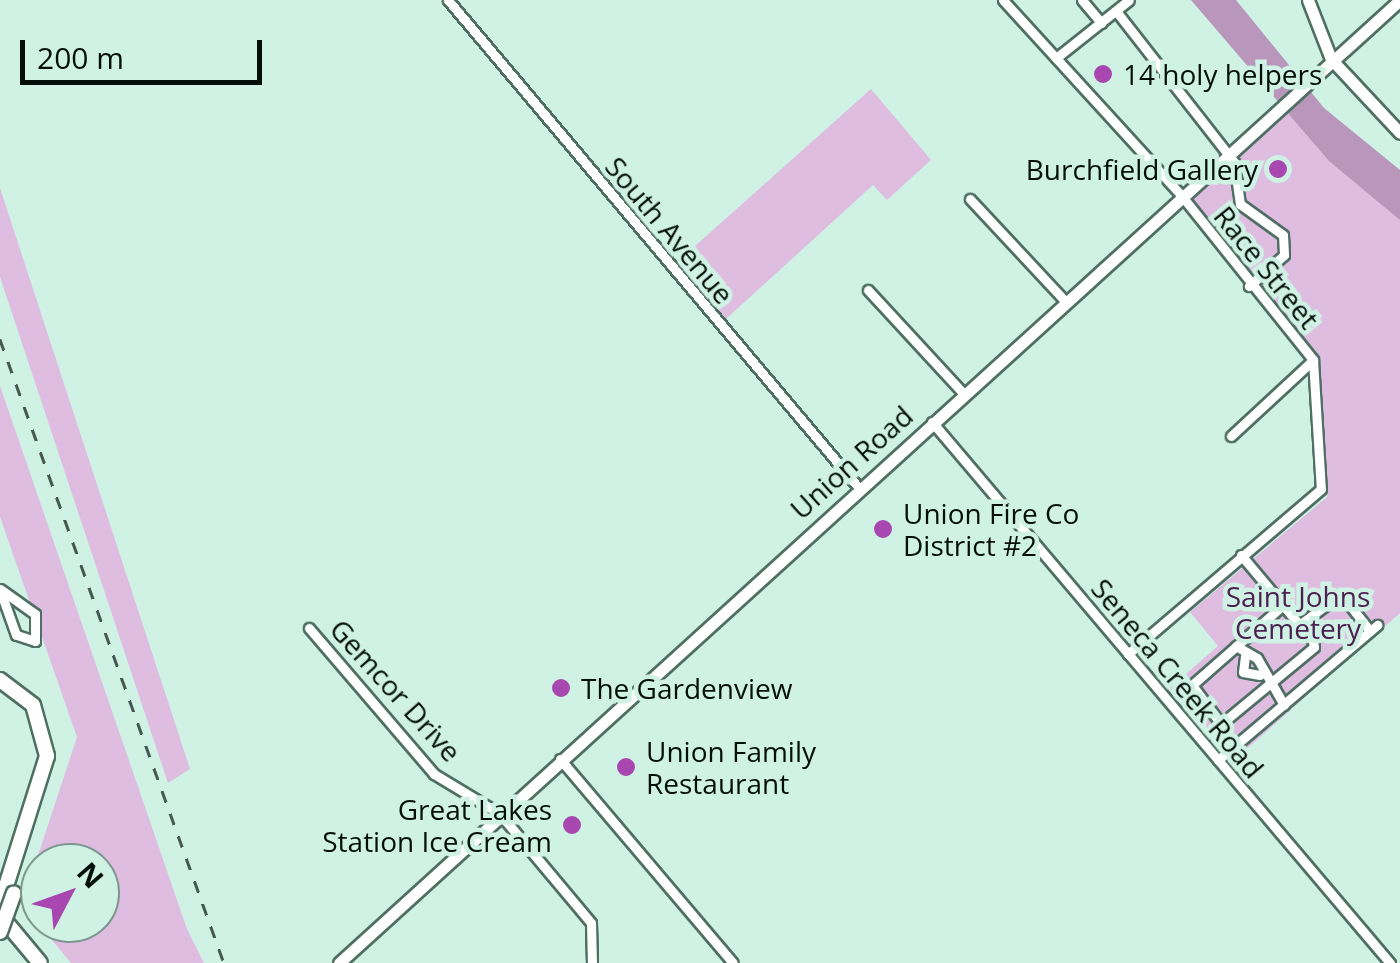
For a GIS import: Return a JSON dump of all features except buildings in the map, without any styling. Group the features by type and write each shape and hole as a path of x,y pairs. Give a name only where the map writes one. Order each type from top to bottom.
{"highway":[{"path":"0,671 38,698 54,742 0,932"},
{"path":"0,680 34,705 46,736 44,778 11,889 0,904"},
{"path":"0,914 40,963"}],"main road":[{"path":"1308,0 1331,59 1400,133"},
{"name":"Union Road","path":"339,963 1267,114 1400,0"}],"street":[{"name":"South Avenue","path":"448,0 859,488"},
{"name":"Race Street","path":"1003,0 1181,195 1249,286 1313,360 1321,489 1242,556"},
{"path":"1082,0 1101,22"},
{"path":"1056,58 1129,0"},
{"path":"1116,11 1227,154 1240,204 1283,235 1284,255 1249,286"},
{"path":"970,198 1065,301"},
{"path":"868,290 963,393"},
{"path":"1231,436 1313,360"},
{"name":"Seneca Creek Road","path":"932,422 1390,963"},
{"path":"1128,654 1242,556 1300,625 1314,646 1269,686 1216,721 1192,685 1283,605"},
{"path":"0,590 35,614 35,640 16,636 0,590"},
{"path":"1218,760 1373,628 1333,593 1300,625"},
{"name":"Gemcor Drive","path":"309,628 434,774 500,814 591,922 592,963"},
{"path":"1236,646 1244,656 1243,672 1260,675"},
{"path":"1244,656 1258,658 1260,675 1284,705"},
{"path":"560,759 734,963"}],"green space":[{"path":"871,89 931,160 887,200 873,185 726,319 677,262"},
{"name":"Saint Johns Cemetery","path":"1280,106 1400,220 1400,613 1232,762 1170,688 1218,646 1190,612 1327,497 1313,360 1181,195"},
{"path":"0,188 190,769 168,783 0,277"},
{"path":"0,386 187,929 204,963 71,963 54,943 120,943 120,843 42,843 77,737 0,517"}],"shaded area":[{"path":"1191,0 1236,0 1324,108 1400,170 1400,220 1329,161"}],"railway":[{"path":"0,339 224,963"}],"place":[{"name":"14 holy helpers","path":"1103,74"},
{"name":"Burchfield Gallery","path":"1278,169"},
{"name":"Union Fire Co District #2","path":"883,529"},
{"name":"The Gardenview","path":"561,688"},
{"name":"Union Family Restaurant","path":"626,767"},
{"name":"Great Lakes Station Ice Cream","path":"572,825"}]}
